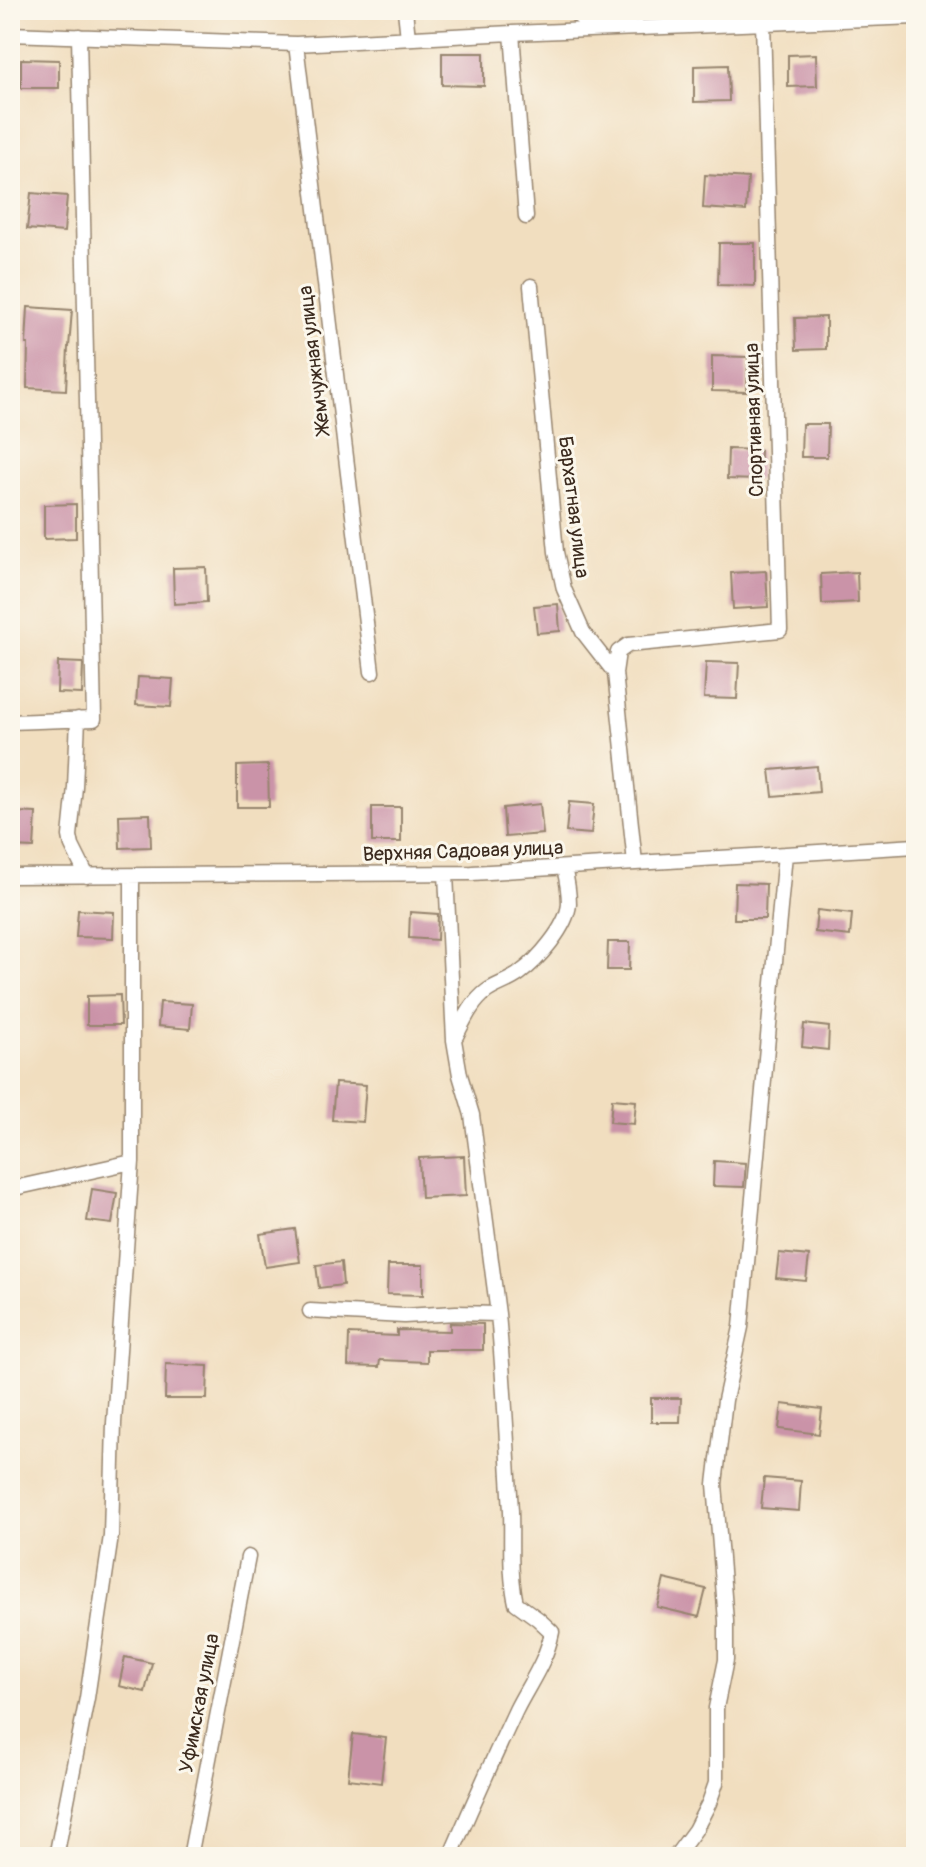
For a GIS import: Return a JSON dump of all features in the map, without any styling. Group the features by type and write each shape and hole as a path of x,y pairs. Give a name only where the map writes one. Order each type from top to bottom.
{"street":[{"path":"405,10 408,38"},
{"path":"570,10 597,29"},
{"path":"10,34 296,44 916,17"},
{"name":"Спортивная улица","path":"615,673 618,652 628,645 780,630 763,22"},
{"path":"512,33 526,217"},
{"path":"10,722 94,719 79,36"},
{"name":"Жемчужная улица","path":"296,44 372,672"},
{"name":"Бархатная улица","path":"531,286 556,552 564,589 583,632 615,673"},
{"path":"615,673 635,863"},
{"path":"78,719 70,836 87,876"},
{"name":"Верхняя Садовая улица","path":"10,876 446,874 916,846"},
{"path":"675,1857 695,1830 716,1783 716,1708 726,1660 726,1621 715,1484 725,1400 741,1327 785,854"},
{"path":"454,1040 472,1007 487,991 518,975 552,940 569,908 564,868"},
{"path":"446,874 454,1040 472,1115 504,1373 512,1587 516,1603 552,1632 537,1674 518,1707 450,1857"},
{"path":"56,1857 87,1698 111,1536 114,1423 132,1162 132,876"},
{"path":"10,1189 132,1162"},
{"path":"310,1311 404,1316 498,1314"},
{"name":"Уфимская улица","path":"190,1857 248,1557"}],"building":[{"path":"442,53 484,53 484,86 442,85"},
{"path":"816,54 817,86 788,87 788,55"},
{"path":"21,59 59,60 59,88 21,88"},
{"path":"728,65 729,101 694,102 694,66"},
{"path":"705,175 748,178 746,211 703,208"},
{"path":"31,193 67,196 64,232 27,229"},
{"path":"719,243 755,243 755,286 718,285"},
{"path":"28,307 72,310 66,390 27,388"},
{"path":"826,317 826,349 796,350 795,318"},
{"path":"712,356 748,357 747,392 712,391"},
{"path":"802,424 828,424 827,457 801,457"},
{"path":"728,449 760,450 759,480 727,479"},
{"path":"76,504 76,538 44,539 44,505"},
{"path":"206,567 207,602 174,604 173,568"},
{"path":"766,571 768,607 733,609 731,573"},
{"path":"857,572 858,602 822,604 821,574"},
{"path":"558,604 560,631 537,633 534,606"},
{"path":"58,662 83,663 82,694 57,693"},
{"path":"706,662 739,663 737,699 704,698"},
{"path":"138,677 173,679 171,707 136,705"},
{"path":"268,765 269,807 237,807 237,766"},
{"path":"817,766 819,792 773,796 770,770"},
{"path":"569,802 594,804 591,834 566,832"},
{"path":"540,804 543,834 505,837 503,808"},
{"path":"372,807 401,807 401,842 372,842"},
{"path":"15,812 36,813 34,848 12,847"},
{"path":"150,814 151,847 120,848 119,815"},
{"path":"735,883 766,884 765,919 734,919"},
{"path":"78,910 114,912 113,938 76,937"},
{"path":"817,910 852,914 850,936 815,932"},
{"path":"410,912 438,914 437,940 409,938"},
{"path":"608,942 630,942 629,970 607,970"},
{"path":"120,995 121,1025 87,1025 87,996"},
{"path":"160,1002 192,1004 190,1029 158,1026"},
{"path":"804,1024 829,1027 828,1050 802,1047"},
{"path":"335,1083 366,1085 363,1122 332,1120"},
{"path":"612,1099 636,1101 634,1124 610,1122"},
{"path":"464,1156 466,1196 421,1198 419,1158"},
{"path":"714,1161 746,1163 744,1187 713,1186"},
{"path":"92,1189 117,1193 112,1224 87,1221"},
{"path":"295,1229 300,1262 265,1267 260,1234"},
{"path":"779,1253 809,1256 806,1281 776,1278"},
{"path":"341,1262 343,1285 319,1288 316,1265"},
{"path":"388,1265 423,1265 423,1295 387,1294"},
{"path":"450,1323 483,1324 483,1350 427,1350 427,1362 380,1360 379,1367 348,1366 349,1334 397,1336 397,1330 450,1331"},
{"path":"166,1364 208,1366 207,1399 165,1399"},
{"path":"651,1398 681,1398 680,1422 651,1422"},
{"path":"782,1404 822,1409 819,1434 779,1429"},
{"path":"764,1478 801,1481 799,1511 761,1508"},
{"path":"664,1579 706,1589 699,1617 657,1607"},
{"path":"125,1657 152,1663 145,1692 119,1686"},
{"path":"353,1734 386,1738 381,1783 348,1779"}]}
